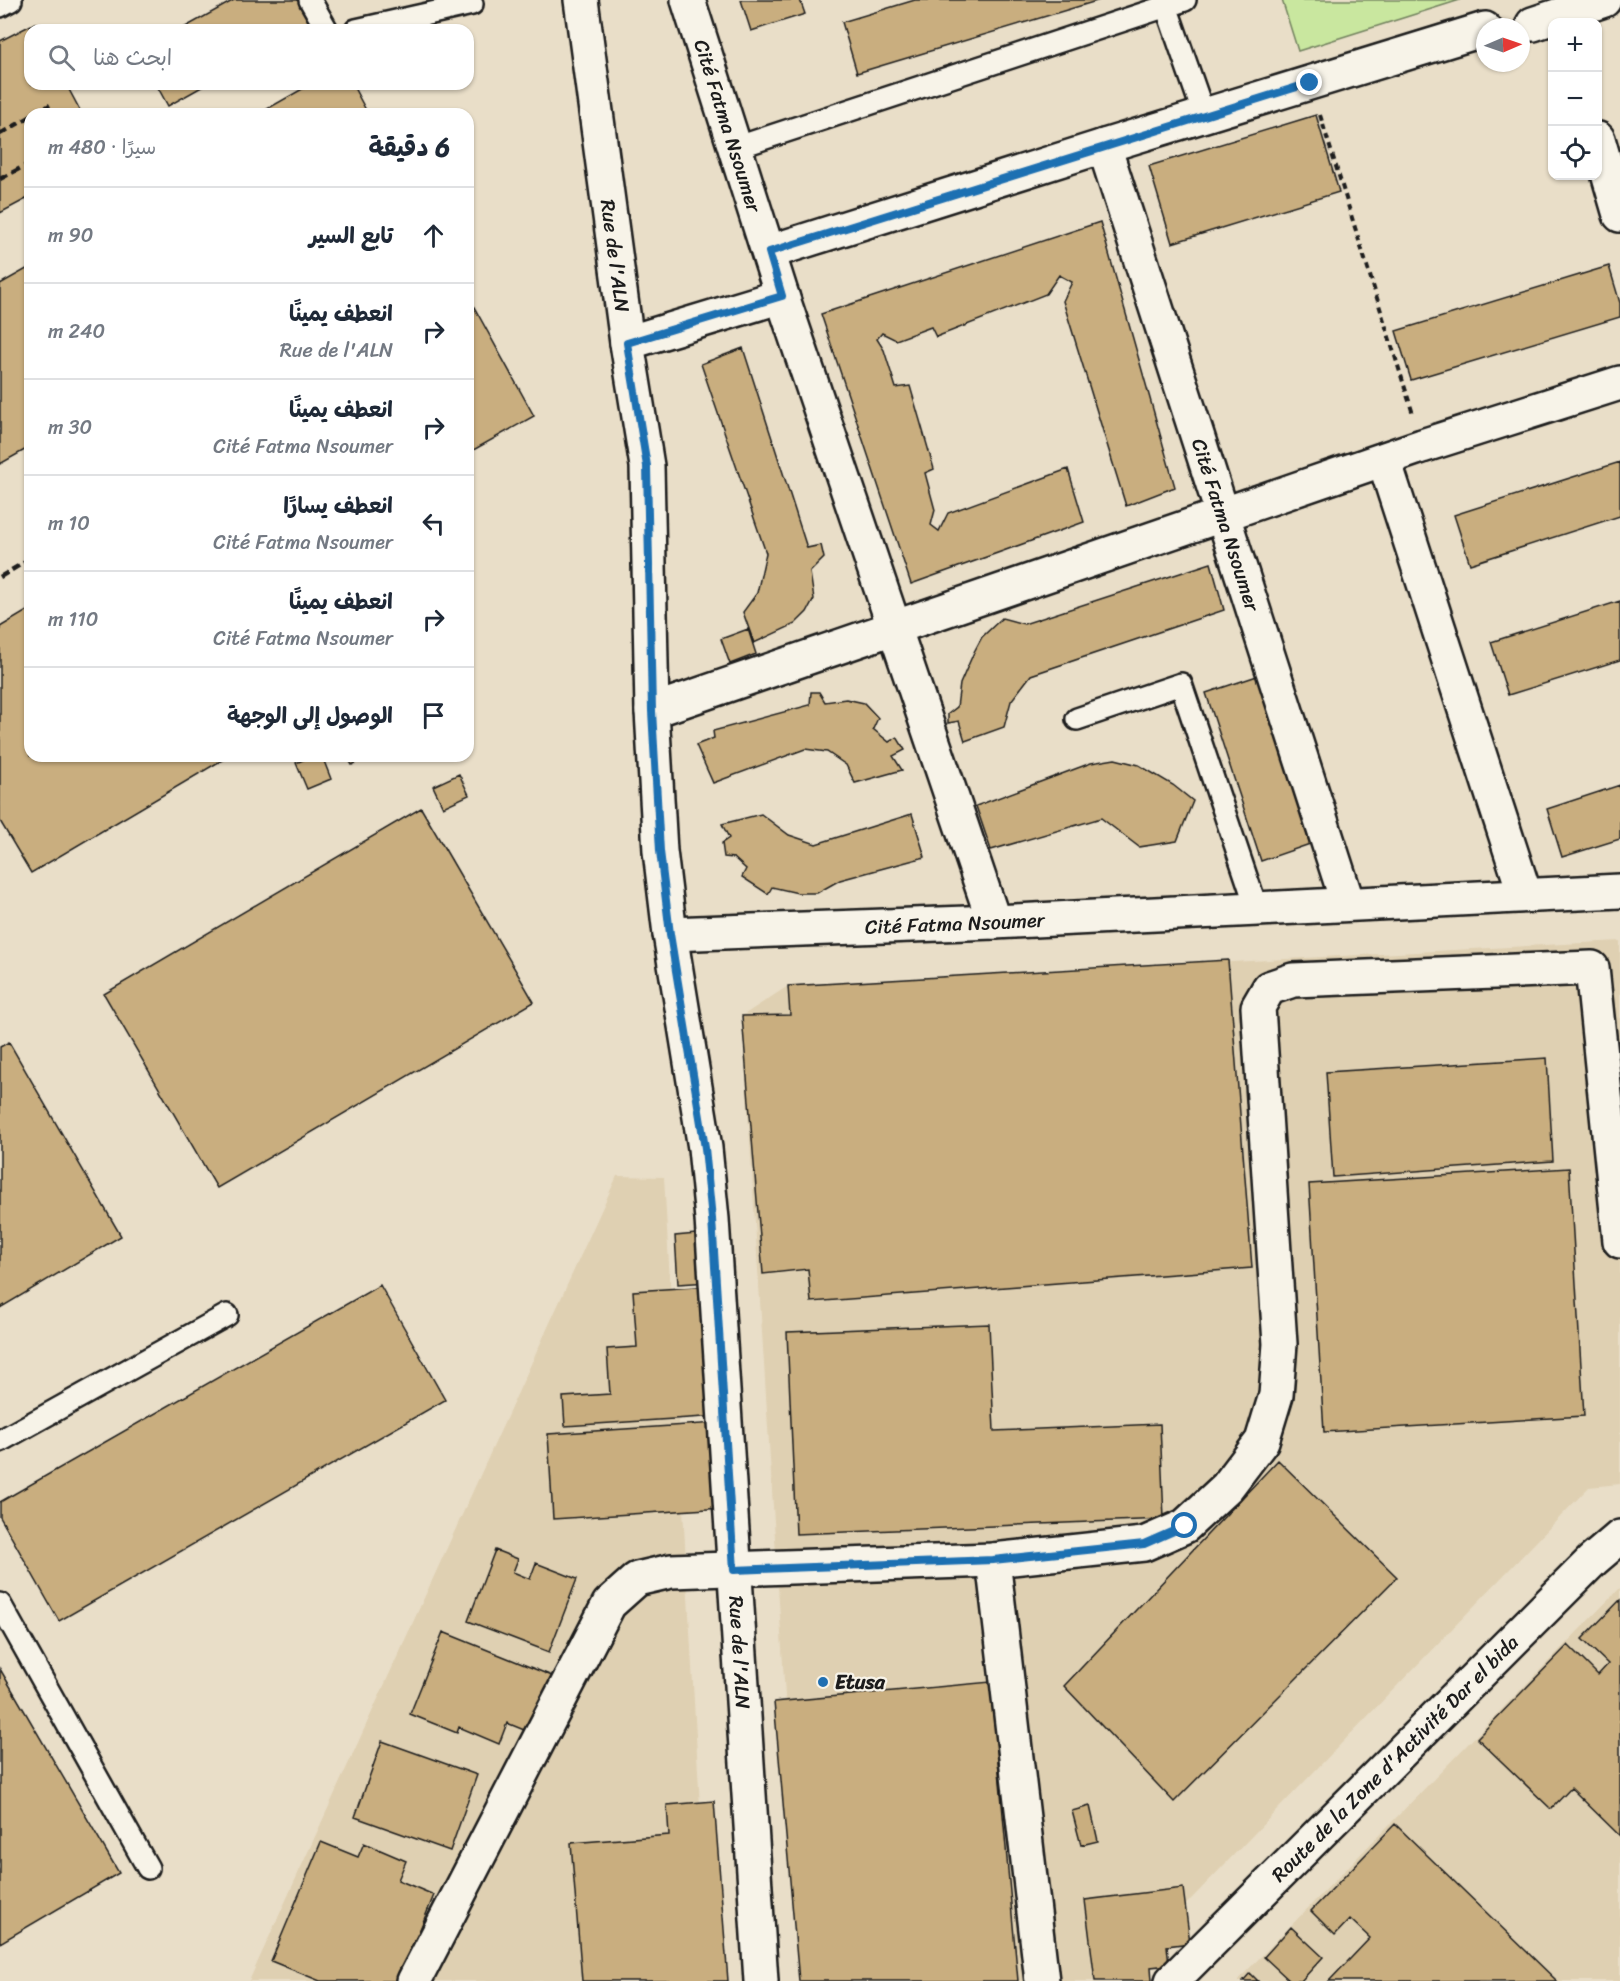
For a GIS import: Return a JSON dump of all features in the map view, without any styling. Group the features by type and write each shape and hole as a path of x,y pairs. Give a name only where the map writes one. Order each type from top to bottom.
{"street":[{"name":"Rue de l'ALN","path":"581,0 627,343 647,466 652,711 660,851 670,934 696,1090 711,1207 761,1981"},
{"name":"Cité Fatma Nsoumer","path":"688,0 782,296 994,922"},
{"path":"1549,18 1604,0"},
{"path":"1530,20 1548,18"},
{"path":"769,252 1476,32"},
{"name":"Cité Fatma Nsoumer","path":"1104,146 1348,904"},
{"path":"1602,153 1620,215"},
{"path":"627,343 782,296"},
{"path":"652,711 1422,446 1620,383"},
{"path":"1384,460 1525,895"},
{"name":"Cité Fatma Nsoumer","path":"670,934 994,922 1620,891"},
{"path":"414,1981 609,1604 637,1580 671,1571 993,1560 1144,1544 1185,1526 1227,1487 1262,1441 1276,1395 1280,1344 1258,1007 1269,988 1293,981 1592,968 1620,1241"},
{"name":"Route de la Zone d'Activité Dar el bida","path":"1173,1981 1585,1568 1620,1537"},
{"path":"993,1560 1042,1981"}],"lane":[{"path":"0,6 11,0"},
{"path":"310,0 324,24"},
{"path":"735,147 1176,3 1204,115"},
{"path":"383,24 472,4"},
{"path":"1077,719 1181,684 1257,909"},
{"path":"0,1441 227,1315"},
{"path":"0,1604 148,1868"}],"path":[{"path":"1310,83 1422,446"}],"shaded area":[{"path":"1620,941 1620,1484 1589,1487 1112,1981 803,1981 742,1016 788,986"},
{"path":"617,1176 664,1177 710,1981 249,1981"},
{"path":"1620,1588 1620,1981 1237,1981"}],"green space":[{"path":"1282,0 1460,0 1298,51"}],"building":[{"path":"234,0 298,0 311,24 191,24"},
{"path":"741,0 800,0 805,14 751,31"},
{"path":"915,0 1100,0 857,73 842,22"},
{"path":"24,29 24,90 69,90 79,108 24,108 24,200 0,213 0,41"},
{"path":"159,90 196,90 168,106"},
{"path":"300,90 355,90 365,108 269,108"},
{"path":"1316,115 1339,192 1172,243 1149,166"},
{"path":"1100,222 1175,487 1126,506 1063,301 1072,282 1059,275 1046,294 936,337 931,327 896,340 882,333 877,339 884,350 896,388 910,386 934,469 925,473 935,510 931,525 939,531 948,513 1068,469 1084,522 911,584 821,314"},
{"path":"1609,266 1620,303 1620,317 1411,380 1396,331"},
{"path":"24,270 24,450 0,464 0,284"},
{"path":"474,307 534,416 474,450"},
{"path":"743,348 807,548 821,545 824,558 810,572 814,599 807,612 795,624 754,643 743,612 757,593 766,553 701,364"},
{"path":"1620,462 1620,516 1470,564 1454,515"},
{"path":"1211,563 1224,610 1031,675 1011,701 1004,727 965,741 959,721 948,723 948,714 957,707 960,684 974,652 982,637 1002,618 1024,624"},
{"path":"1620,601 1620,660 1508,695 1491,642"},
{"path":"24,613 24,762 219,762 31,873 0,821 0,627"},
{"path":"748,629 756,654 730,664 721,639"},
{"path":"1257,676 1310,844 1261,861 1206,693"},
{"path":"811,692 819,692 825,702 846,699 864,703 878,718 873,729 889,742 897,737 905,750 893,756 902,770 855,783 846,765 827,752 805,749 713,783 696,745 714,738 713,731 810,705"},
{"path":"1115,759 1139,765 1173,785 1193,801 1177,841 1139,847 1101,818 991,850 976,806 1091,763"},
{"path":"324,762 331,779 307,789 296,763"},
{"path":"459,774 469,795 443,807 433,786"},
{"path":"1620,785 1620,839 1562,857 1547,809"},
{"path":"421,808 534,1002 217,1188 104,994"},
{"path":"761,814 789,835 816,844 912,814 925,857 840,880 817,893 798,893 772,887 768,894 742,877 746,869 734,858 724,857 722,843 729,838 722,824"},
{"path":"1228,960 1252,1268 811,1302 808,1269 763,1274 742,1016 790,1015 788,986"},
{"path":"9,1042 121,1236 0,1308 0,1047"},
{"path":"1547,1058 1553,1161 1333,1177 1326,1072"},
{"path":"1569,1168 1584,1416 1324,1432 1309,1184"},
{"path":"707,1233 709,1282 678,1284 675,1236"},
{"path":"380,1285 445,1400 59,1621 0,1517 0,1502"},
{"path":"712,1286 720,1416 565,1426 563,1397 610,1394 607,1349 637,1347 633,1291"},
{"path":"989,1324 994,1431 1160,1424 1164,1519 796,1534 787,1332"},
{"path":"717,1423 723,1508 553,1519 548,1434"},
{"path":"1278,1460 1397,1577 1174,1802 1064,1686"},
{"path":"495,1550 518,1559 513,1572 530,1579 536,1563 577,1579 549,1652 468,1621"},
{"path":"1620,1600 1620,1836 1571,1788 1551,1809 1477,1738 1568,1645 1598,1675 1608,1664 1582,1639"},
{"path":"443,1632 557,1678 534,1734 507,1723 499,1744 459,1727 457,1733 410,1714"},
{"path":"0,1669 119,1873 0,1943"},
{"path":"991,1682 1018,1981 799,1981 774,1702"},
{"path":"382,1741 477,1775 450,1851 355,1817"},
{"path":"714,1801 728,1981 582,1981 571,1843 669,1835 667,1805"},
{"path":"1090,1806 1098,1841 1081,1845 1072,1811"},
{"path":"1395,1824 1557,1981 1329,1981 1370,1938 1350,1919 1335,1935 1311,1911"},
{"path":"321,1842 358,1857 364,1843 406,1861 398,1880 434,1895 399,1981 320,1981 271,1961"},
{"path":"1183,1888 1190,1943 1167,1946 1169,1965 1151,1967 1152,1981 1095,1981 1085,1900"},
{"path":"1291,1927 1323,1957 1301,1981 1290,1981 1264,1957"},
{"path":"1250,1973 1258,1981 1243,1981"}],"railway":[{"path":"45,108 50,105"},
{"path":"0,134 24,120"},
{"path":"0,179 24,166"},
{"path":"0,577 24,563"}],"place":[{"name":"Etusa","path":"823,1682"}],"route":[{"path":"1185,1526 1144,1544 993,1560 734,1570 712,1219 705,1148 670,934 657,821 652,711 647,466 627,343 782,296 769,252 1310,83"}]}
